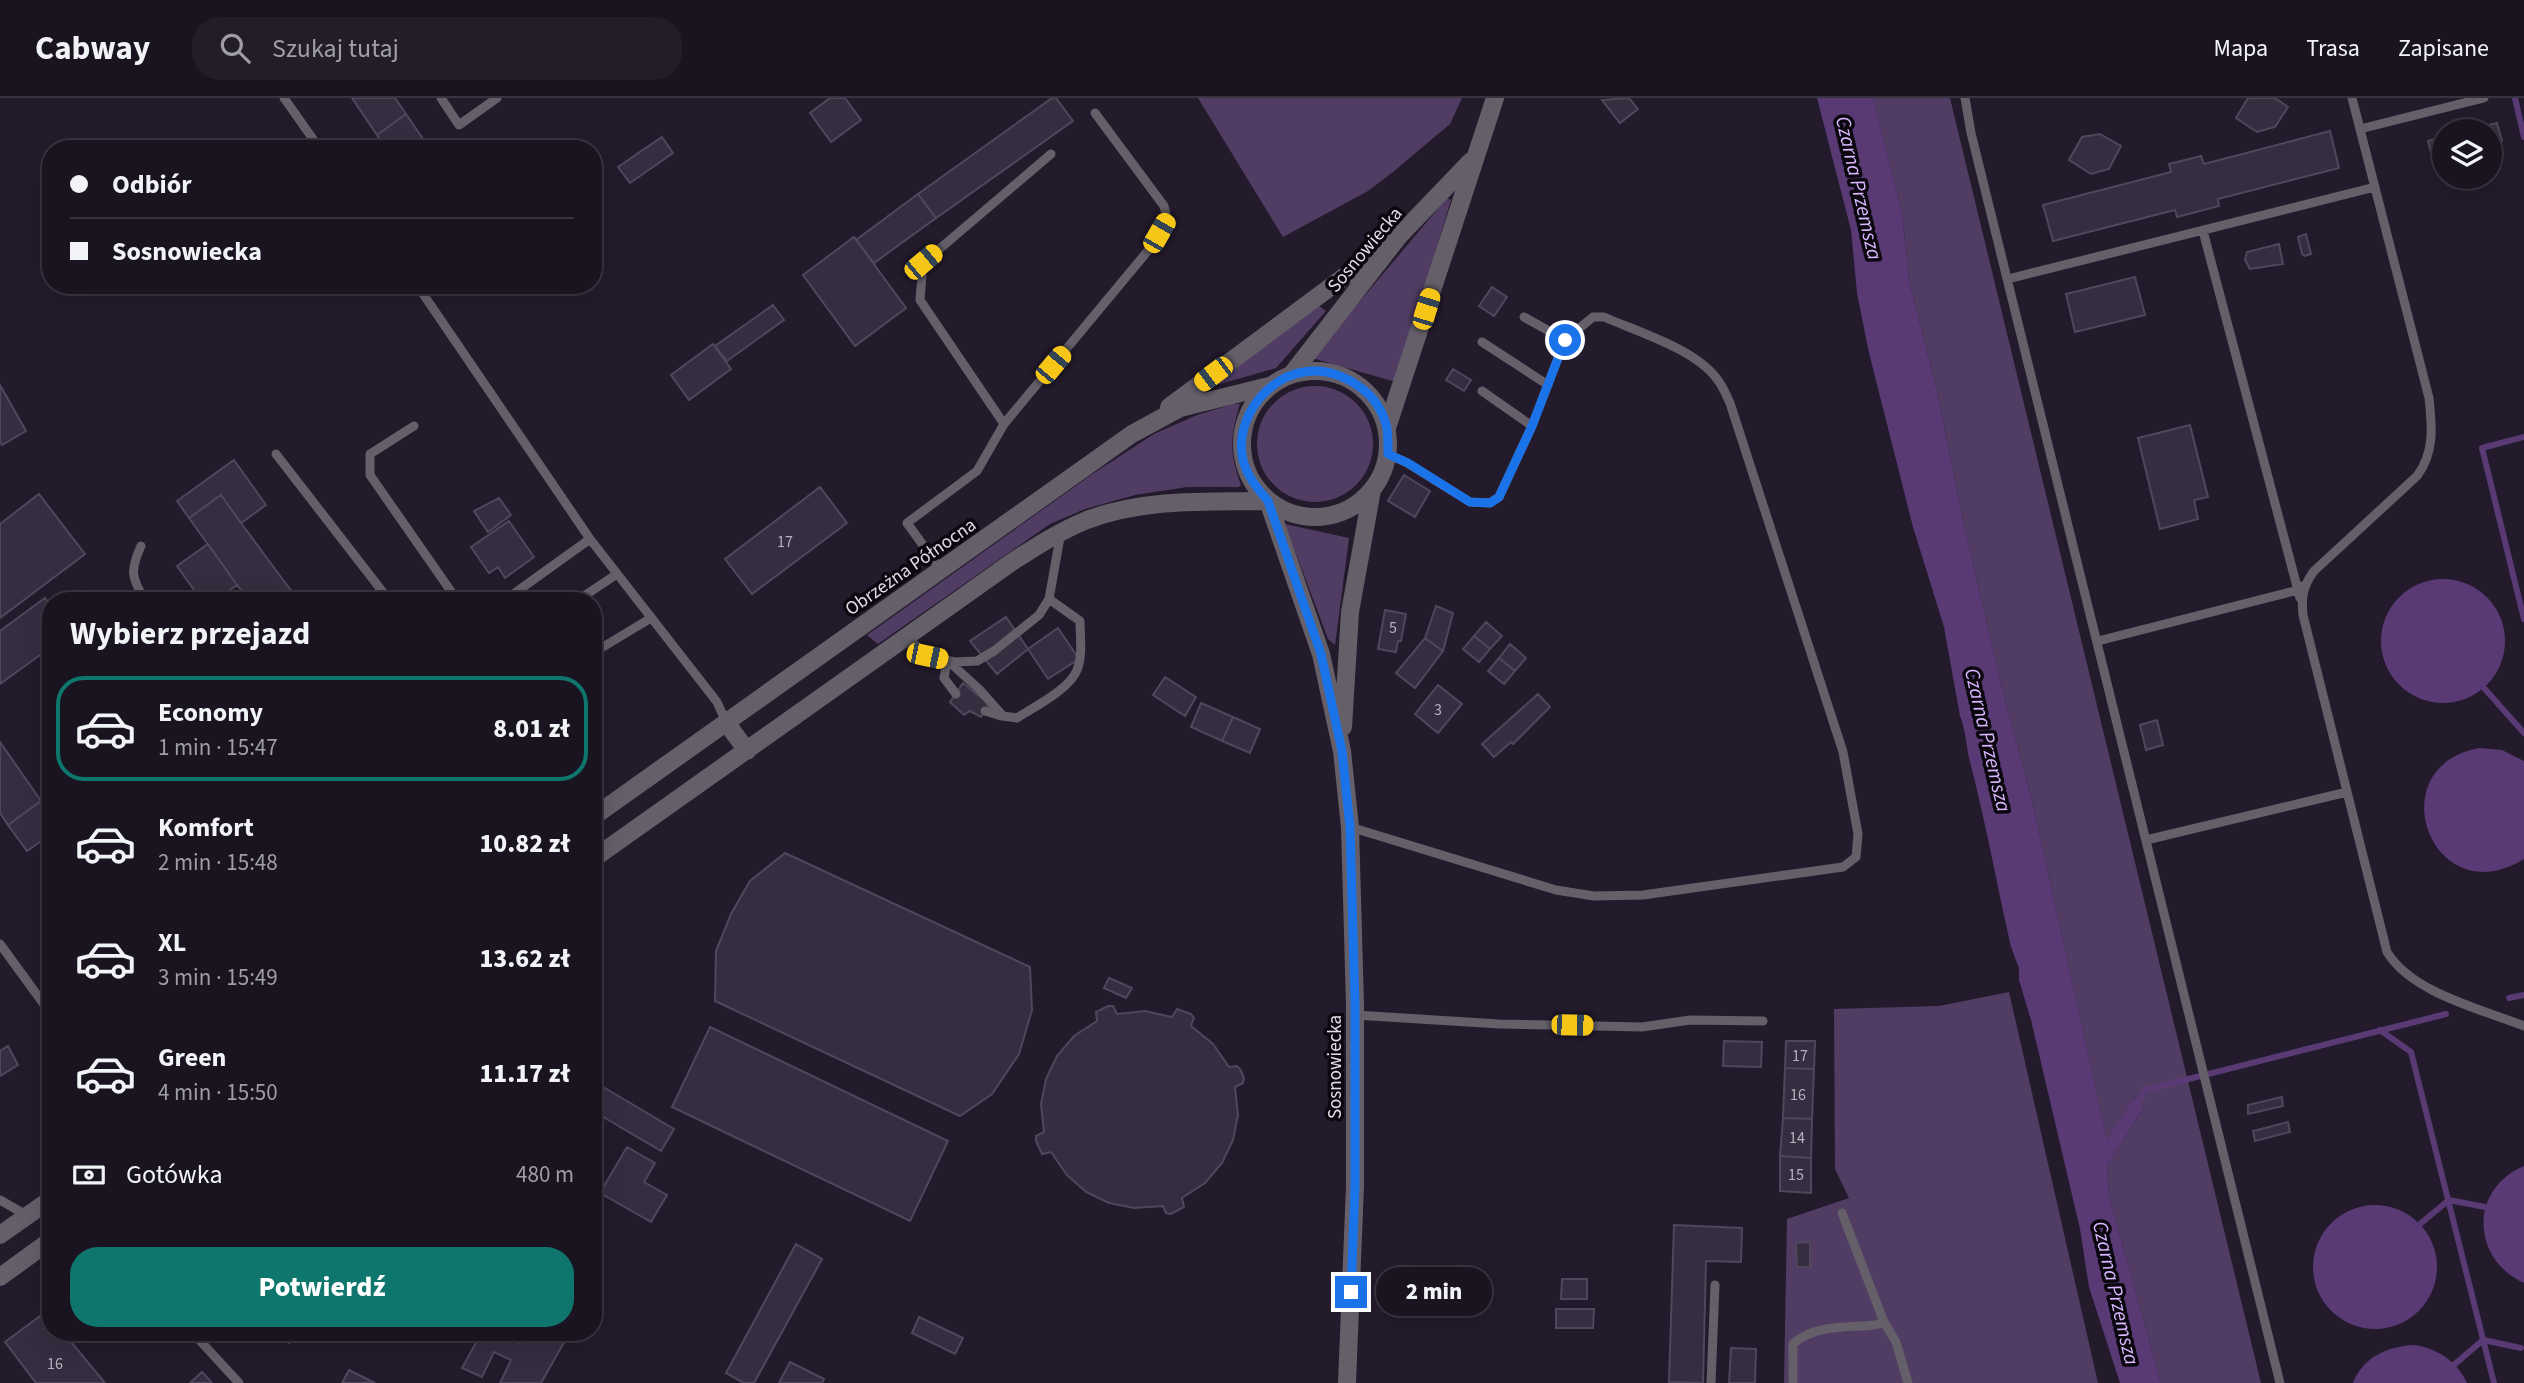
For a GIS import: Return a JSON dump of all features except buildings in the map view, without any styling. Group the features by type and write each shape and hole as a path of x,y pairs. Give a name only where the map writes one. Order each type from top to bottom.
{"street":[{"name":"Sosnowiecka","path":"1387,428 1495,98"},
{"name":"Sosnowiecka","path":"1291,375 1399,236 1476,156"},
{"path":"1132,434 1399,236"},
{"name":"Sosnowiecka","path":"1311,371 1331,372 1351,380 1367,392 1380,409 1387,428 1388,454 1382,474 1372,490 1358,504 1341,513 1303,517 1284,511 1268,501 1252,482 1243,460 1242,436 1248,412 1269,386 1291,375 1311,371"},
{"name":"Obrzeżna Północna","path":"602,811 1132,434 1180,408 1269,386"},
{"name":"Sosnowiecka","path":"1342,751 1350,612 1372,490"},
{"name":"Sosnowiecka","path":"1268,501 1321,654 1342,751 1350,827 1355,1015 1355,1186 1347,1383"},
{"path":"602,853 1012,562 1061,531 1088,520 1143,506 1182,502 1268,501"},
{"path":"726,722 747,751"},
{"path":"0,1235 42,1205"},
{"path":"0,1277 42,1247"}],"lane":[{"path":"284,98 314,140"},
{"path":"441,98 460,125 497,98"},
{"path":"1965,98 2280,1383"},
{"path":"2098,641 2298,590 2417,476 2429,456 2432,441 2429,398 2352,98"},
{"path":"2360,129 2484,98"},
{"path":"941,570 907,523 977,471 1004,424 1151,247 1167,219 1164,205 1095,114"},
{"path":"1004,424 920,300 923,262 1051,154"},
{"path":"2008,279 2375,187"},
{"path":"2203,231 2302,603 2387,952 2394,964 2413,980 2524,1026"},
{"path":"423,294 590,539 717,702 726,722"},
{"path":"1524,317 1565,340"},
{"path":"1350,827 1556,890 1594,896 1643,895 1843,867 1856,857 1858,834 1843,752 1730,403 1718,380 1694,359 1604,317 1593,317 1565,340 1532,426 1499,497 1490,503 1470,502 1408,463 1388,454"},
{"path":"1482,342 1548,385"},
{"path":"1482,391 1532,426"},
{"path":"414,426 369,454 370,475 451,592"},
{"path":"276,454 383,592"},
{"path":"906,637 927,656 947,660 976,661 994,651 1039,615 1049,599 1061,531"},
{"path":"516,592 590,539"},
{"path":"140,592 134,582 133,563 141,546"},
{"path":"590,592 617,574"},
{"path":"2302,603 2302,591 2306,581"},
{"path":"985,711 1017,719 1064,687 1077,671 1081,646 1080,621 1049,599"},
{"path":"602,648 651,618"},
{"path":"947,660 944,678 956,694"},
{"path":"947,660 979,689 1003,716"},
{"path":"2146,840 2347,792"},
{"path":"0,944 42,1002"},
{"path":"1355,1015 1499,1024 1642,1027 1690,1020 1763,1021"},
{"path":"0,1200 27,1216"},
{"path":"1843,1213 1884,1322 1896,1342 1908,1383"},
{"path":"1711,1383 1714,1285"},
{"path":"1793,1383 1793,1344 1801,1336 1811,1331 1884,1322"},
{"path":"199,1341 239,1383"}],"shaded area":[{"path":"1198,98 1462,98 1450,124 1393,172 1368,191 1283,237"},
{"path":"1873,98 1950,98 2261,1383 2161,1383 2109,1196 2107,1166 2144,1107 2133,1098 2107,1142 2033,804 2003,692 1963,521 1937,391 1909,280 1902,212"},
{"path":"1447,198 1451,200 1396,382 1312,358"},
{"path":"1319,306 1326,311 1276,368 1216,385 1215,382"},
{"path":"1315,386 1337,391 1356,403 1368,422 1373,444 1368,466 1356,485 1337,497 1315,502 1293,497 1274,485 1262,466 1257,444 1262,422 1274,403 1293,391"},
{"path":"1240,404 1232,444 1234,463 1241,485 1239,487 1187,487 1135,495 1085,509 1050,524 878,644 867,635 1091,475 1154,434 1197,415"},
{"path":"1285,524 1349,538 1335,645 1328,639"},
{"path":"2009,992 2098,1383 1784,1383 1787,1219 1849,1198 1835,1169 1834,1009 1939,1006"}],"water":[{"name":"Czarna Przemsza","path":"1817,98 1873,98 1902,212 1909,280 1937,391 1963,521 2003,692 2033,804 2107,1141 2133,1098 2144,1107 2107,1166 2109,1196 2161,1383 2120,1383 2089,1287 2080,1229 2031,1020 2019,980 2019,968 2011,947 1960,716 1944,627 1913,527 1869,353 1857,293 1851,230"},
{"path":"2443,579 2467,583 2487,597 2501,617 2505,641 2501,665 2487,685 2467,699 2443,703 2419,699 2399,685 2385,665 2381,641 2385,617 2399,597 2419,583"},
{"path":"2479,748 2502,750 2524,761 2524,859 2491,871 2464,868 2442,854 2429,832 2424,806 2430,781 2448,761"},
{"path":"2524,1166 2524,1283 2507,1272 2494,1258 2486,1241 2483,1224 2493,1191 2506,1177"},
{"path":"2375,1205 2399,1209 2419,1223 2433,1243 2437,1267 2433,1291 2419,1311 2399,1325 2375,1329 2351,1325 2331,1311 2317,1291 2313,1267 2317,1243 2331,1223 2351,1209"},
{"path":"2415,1345 2446,1357 2458,1368 2467,1383 2353,1383 2363,1366 2378,1355 2395,1348"}],"waterway":[{"path":"2515,98 2524,137"},
{"path":"2524,437 2482,448 2524,619"},
{"path":"2484,688 2524,733"},
{"path":"2509,998 2524,995"},
{"path":"2135,1107 2145,1090 2446,1014"},
{"path":"2380,1030 2411,1052 2494,1383"},
{"path":"2420,1224 2449,1200 2485,1207"},
{"path":"2455,1364 2483,1340 2521,1348"}],"route":[{"path":"1351,1292 1355,1186 1355,1005 1350,827 1342,751 1321,654 1268,501 1252,482 1243,460 1242,436 1248,412 1269,386 1291,375 1311,371 1331,372 1351,380 1367,392 1380,409 1387,428 1388,454 1408,463 1470,502 1490,503 1499,497 1532,426 1565,340"}]}
